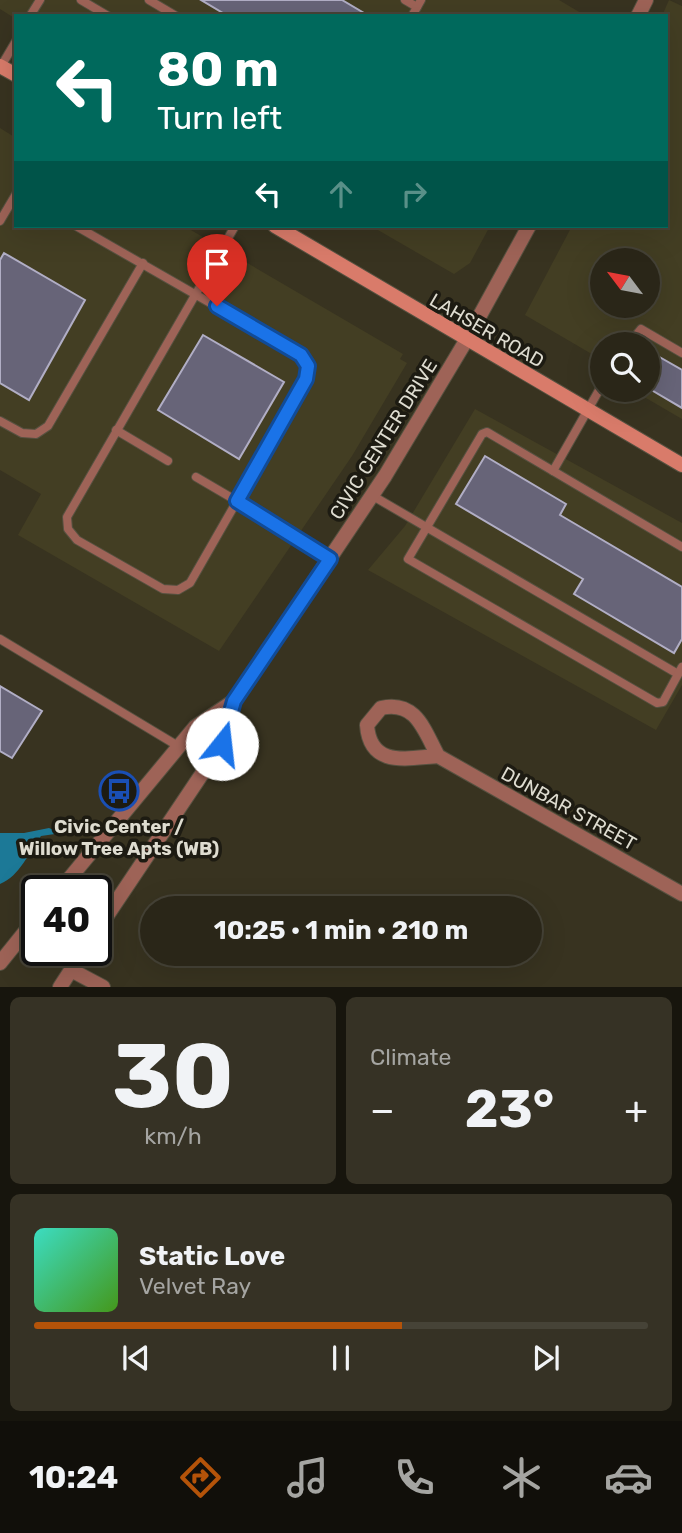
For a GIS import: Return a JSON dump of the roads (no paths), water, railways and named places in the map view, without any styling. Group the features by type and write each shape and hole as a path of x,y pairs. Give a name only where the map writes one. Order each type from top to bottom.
{"main road":[{"name":"LAHSER ROAD","path":"278,228 682,464"}],"street":[{"name":"CIVIC CENTER DRIVE","path":"112,908 222,744 234,701 373,496 467,339 527,228"},
{"name":"CIVIC CENTER DRIVE","path":"72,875 195,727 234,701"},
{"path":"393,705 406,708 422,723 438,756 403,759 381,754 368,738 367,725 381,708 393,705"},
{"name":"DUNBAR STREET","path":"438,756 682,894"},
{"path":"0,962 21,936"},
{"path":"60,987 74,966"},
{"path":"72,970 103,987"}],"lane":[{"path":"81,0 105,14"},
{"path":"149,0 173,14"},
{"path":"405,0 419,4"},
{"path":"0,67 14,44"},
{"path":"0,221 14,197"},
{"path":"80,228 196,293 301,355 308,366 306,379 190,583 178,590 163,589 78,540 68,529 67,517 116,430 196,293 233,228"},
{"path":"0,421 22,433 36,434 48,426 143,263"},
{"path":"660,340 682,353"},
{"path":"552,471 591,402"},
{"path":"116,430 168,461"},
{"path":"373,496 426,528 680,670 663,702 657,703 408,559 426,528 482,434 487,432 682,547"},
{"path":"196,477 330,559"},
{"path":"0,639 178,746"}],"water":[{"path":"49,828 56,831 55,834 41,836 19,870 0,884 0,833 24,833"}],"place":[{"name":"Civic Center / Willow Tree Apts (WB)","path":"119,791"}]}
